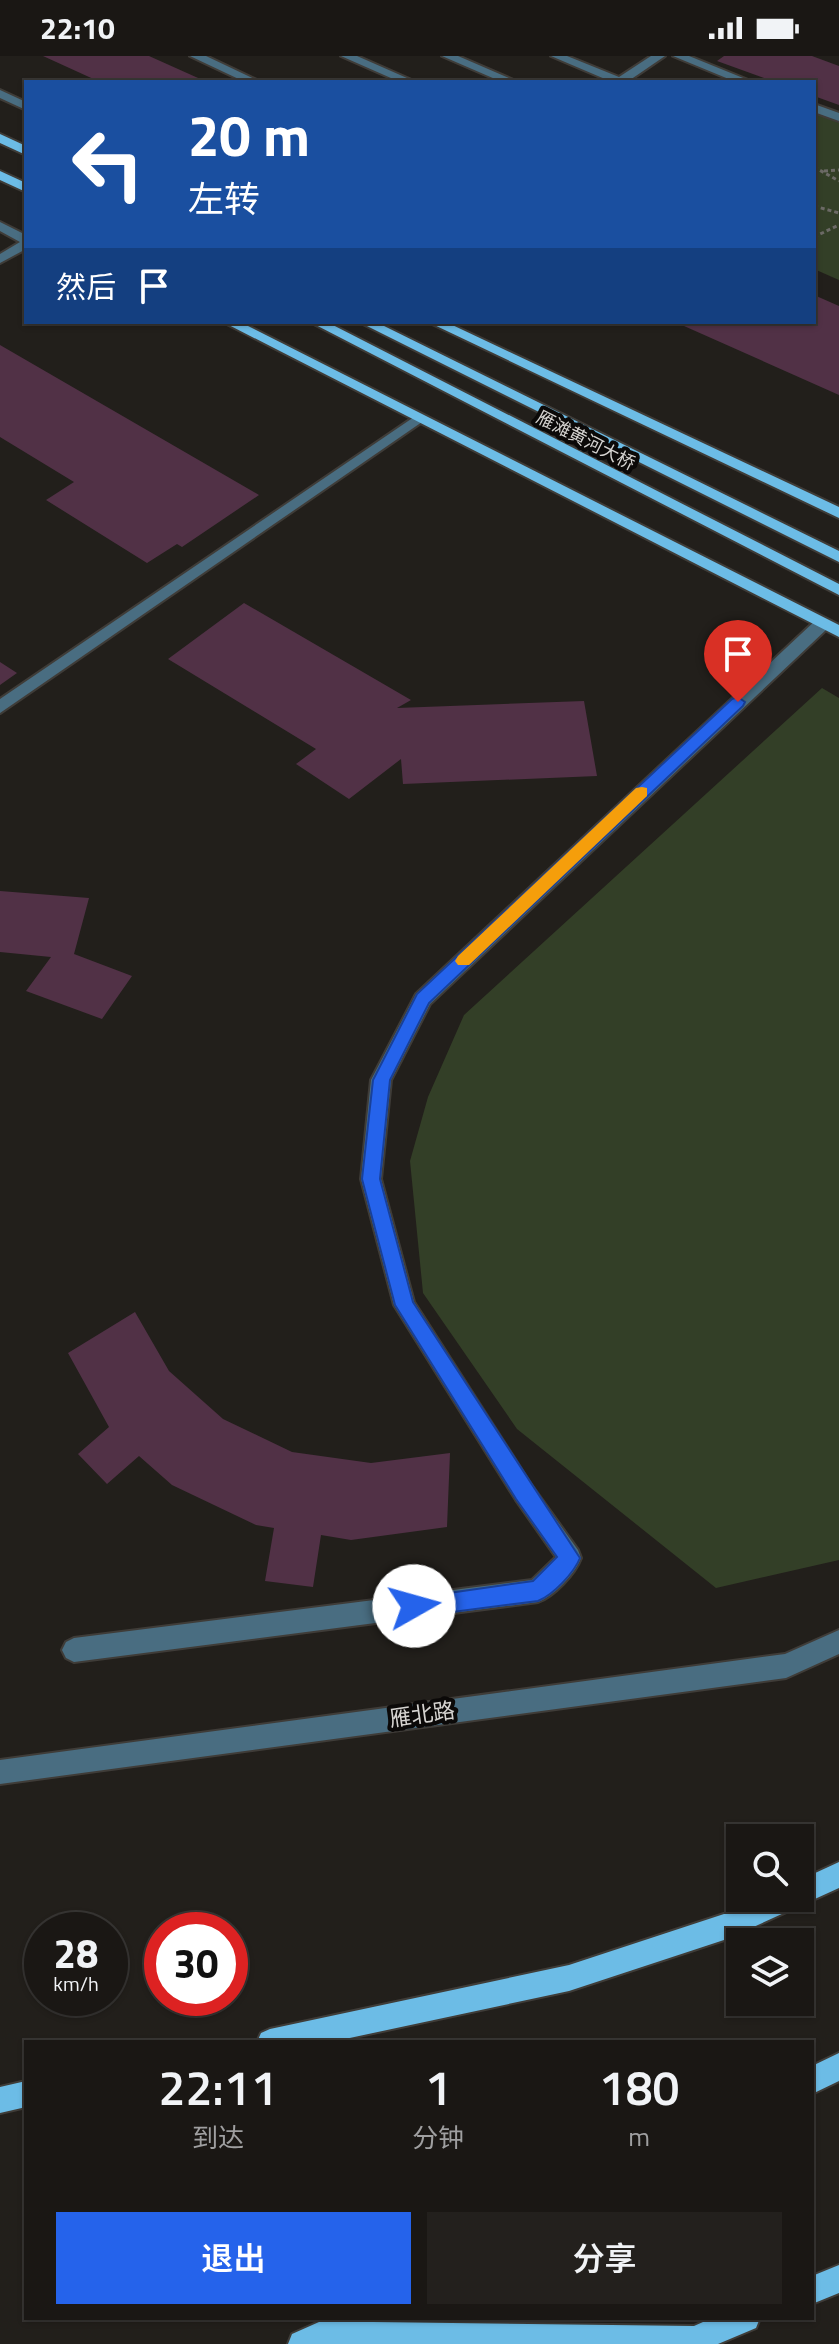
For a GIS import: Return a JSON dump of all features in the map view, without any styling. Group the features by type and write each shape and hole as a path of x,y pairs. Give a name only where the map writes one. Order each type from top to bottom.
{"main road":[{"path":"0,138 24,150"},
{"path":"0,175 24,187"},
{"path":"234,324 830,628"},
{"name":"雁滩黄河大桥","path":"321,324 839,590"},
{"name":"雁滩黄河大桥","path":"370,324 839,557"},
{"path":"439,324 839,513"},
{"path":"814,1887 839,1875"},
{"path":"279,2040 569,1978 727,1926 758,1912"},
{"path":"814,2080 839,2066"},
{"path":"0,2100 24,2094"},
{"path":"814,2289 839,2279"},
{"path":"316,2341 357,2320"},
{"path":"316,2341 690,2342 741,2320"}],"street":[{"path":"196,56 250,80"},
{"path":"347,56 405,80"},
{"path":"448,56 507,80"},
{"path":"557,56 614,80"},
{"path":"622,80 658,56"},
{"path":"679,56 742,80"},
{"path":"0,94 24,105"},
{"path":"816,109 839,117"},
{"path":"0,226 24,241"},
{"path":"0,259 24,243"},
{"path":"0,707 417,419"},
{"path":"74,1650 538,1591 570,1558 524,1493 404,1305 371,1179 381,1080 423,999 830,628"},
{"name":"雁北路","path":"0,1772 786,1666 839,1642"}],"path":[{"path":"816,168 839,181"},
{"path":"824,171 839,170"},
{"path":"816,207 839,213"},
{"path":"816,236 839,225"},
{"path":"833,229 839,235"}],"green space":[{"path":"816,114 839,123 839,280 816,270"},
{"path":"822,688 839,698 839,1560 716,1588 517,1429 423,1293 410,1161 428,1097 464,1015"}],"building":[{"path":"43,56 149,56 203,80 96,80"},
{"path":"724,56 812,56 839,66 839,105 816,97 816,80 769,80 717,61"},
{"path":"816,296 839,306 839,395 679,324 816,324"},
{"path":"0,345 259,495 182,547 177,544 147,563 46,500 74,482 0,437"},
{"path":"244,603 411,700 397,708 584,701 597,776 403,784 401,759 349,799 296,764 316,749 168,659"},
{"path":"0,662 17,673 0,685"},
{"path":"0,891 89,898 74,954 132,976 102,1019 26,991 51,957 0,952"},
{"path":"135,1312 169,1371 223,1419 292,1452 371,1463 450,1453 447,1527 351,1540 321,1535 313,1587 265,1581 274,1528 256,1525 172,1485 139,1456 107,1484 78,1454 109,1427 68,1353"}],"slow traffic":[{"path":"463,961 642,792"}],"route":[{"path":"414,1606 538,1591 570,1558 524,1493 404,1305 371,1179 381,1080 423,999 738,702"}]}
